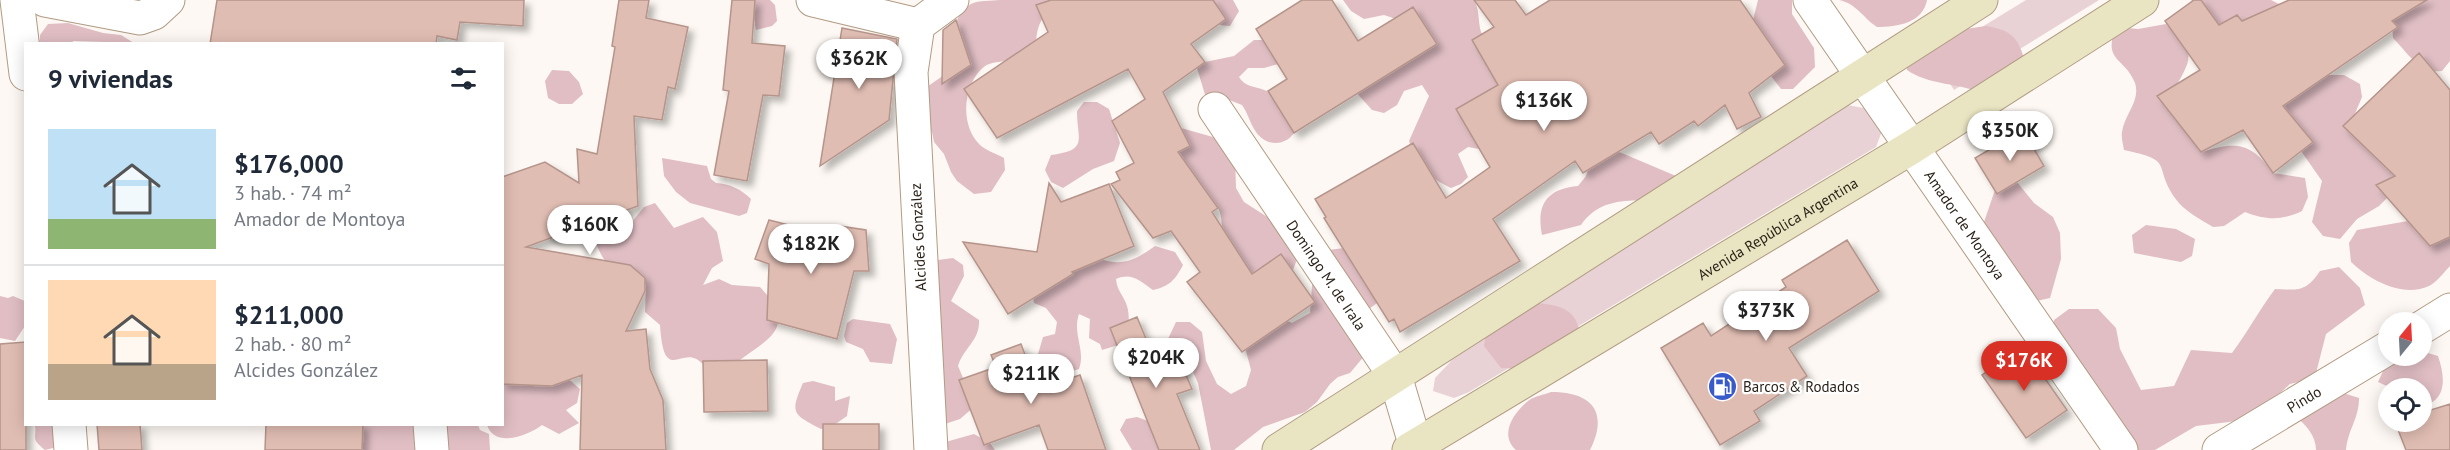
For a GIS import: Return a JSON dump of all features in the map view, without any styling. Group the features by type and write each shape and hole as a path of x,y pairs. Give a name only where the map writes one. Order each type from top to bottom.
{"main road":[{"path":"1279,450 1980,0"},
{"name":"Avenida República Argentina","path":"1415,448 1912,147 2142,0"}],"street":[{"path":"17,0 24,58"},
{"path":"45,0 140,18 154,13 168,0"},
{"path":"813,0 918,25 952,0"},
{"name":"Amador de Montoya","path":"1810,0 2121,450"},
{"name":"Alcides González","path":"918,25 911,72 931,450"},
{"name":"Domingo M. de Irala","path":"1215,109 1395,376 1415,448"},
{"path":"2432,321 2450,310"},
{"name":"Pindo","path":"2219,450 2378,354"},
{"path":"69,426 71,450"},
{"path":"430,426 432,450"}],"shaded area":[{"path":"732,0 770,0 775,5 777,21 772,26 756,30 753,15"},
{"path":"1065,0 1043,18 1038,29 1036,44 1011,59 985,66 972,83 966,104 969,127 973,137 980,145 1004,158 1005,170 991,192 974,194 957,181 951,172 944,154 934,142 932,132 926,125 914,96 944,75 955,26 964,9 981,1"},
{"path":"1186,0 1233,0 1239,11 1230,26 1217,24 1205,18"},
{"path":"1343,0 1474,0 1478,9 1481,32 1507,77 1489,97 1473,99 1468,113 1496,152 1468,147 1458,154 1468,177 1461,184 1451,188 1436,180 1415,157 1409,141 1429,96 1422,85 1404,91 1397,105 1384,113 1372,110 1354,90 1408,23 1384,15 1364,19 1351,11"},
{"path":"1758,0 1792,0 1792,14 1814,48 1815,67 1793,89 1781,89 1771,76 1753,20"},
{"path":"1839,0 1927,0 1925,8 1915,19 1901,25 1877,27 1855,8"},
{"path":"2026,0 2099,0 1954,90 1933,57"},
{"path":"2191,0 2271,0 2289,9 2328,75 2344,75 2360,84 2362,97 2354,116 2405,133 2393,192 2379,206 2357,219 2340,239 2323,236 2312,222 2322,181 2301,151 2298,123 2282,111 2217,26"},
{"path":"2426,0 2450,0 2450,61 2442,71 2420,66 2393,38 2392,21 2405,8"},
{"path":"68,23 103,33 121,35 132,42 40,42 40,35 48,24"},
{"path":"2166,24 2177,34 2187,50 2187,64 2172,94 2201,152 2224,146 2242,147 2257,155 2273,173 2305,178 2308,197 2302,211 2274,218 2260,217 2245,212 2224,226 2213,227 2179,203 2168,187 2157,161 2151,157 2124,150 2123,126 2134,102 2136,90 2131,75 2113,53 2112,38 2116,27 2138,29"},
{"path":"1986,26 2001,29 2011,35 2024,58 1977,91 1932,81 1907,70 1906,55 1958,30"},
{"path":"1254,40 1268,40 1278,64 1264,68 1248,68 1239,77 1248,85 1272,94 1286,109 1294,133 1280,143 1270,142 1260,137 1242,105 1224,98 1206,98 1197,68 1205,62 1234,56"},
{"path":"552,70 569,71 579,82 583,94 572,104 559,104 548,98 545,81"},
{"path":"1084,102 1097,102 1109,109 1120,143 1114,161 1093,169 1063,188 1051,182 1045,170 1051,155 1076,147 1079,136 1077,111"},
{"path":"1847,105 1869,109 1882,131 1876,147 1469,392 1454,398 1433,391 1435,378 1452,360"},
{"path":"1181,128 1220,139 1235,157 1236,188 1244,202 1280,225 1300,251 1289,281 1265,294 1222,239 1219,209 1211,199 1195,192 1167,140"},
{"path":"1617,151 1676,176 1675,190 1666,202 1630,201 1608,204 1589,216 1581,225 1542,235 1541,215 1546,200 1558,191 1578,186 1586,176 1592,157"},
{"path":"662,158 707,166 711,179 716,183 735,188 751,199 747,213 739,216 690,203 676,192 664,176"},
{"path":"2017,182 2034,203 2053,217 2060,233 2061,259 2050,298 2032,302 1985,234 1984,222 1995,190"},
{"path":"655,203 674,228 703,217 717,232 723,261 712,268 703,285 719,279 732,285 760,287 773,303 778,316 777,327 771,336 727,371 704,366 697,359 689,357 670,359 662,344 660,325 645,312 646,284 637,278 614,273 597,245 596,230 604,215 631,223 644,207"},
{"path":"2408,221 2450,222 2450,266 2432,284 2419,289 2397,288 2377,281 2351,262 2349,243 2357,230"},
{"path":"2146,225 2176,229 2195,239 2192,256 2181,262 2134,253 2132,235"},
{"path":"1155,246 1175,252 1183,265 1171,282 1153,290 1131,277 1116,279 1128,310 1129,337 1118,345 1102,350 1100,344 1089,338 1090,319 1079,314 1077,328 1081,362 1079,369 1067,373 1049,364 1038,354 1043,337 1055,334 1057,322 1046,308 1034,303 1031,287 1101,259 1116,262 1130,260"},
{"path":"1344,248 1389,294 1365,312 1365,355 1350,373 1338,377 1330,384 1317,402 1305,412 1263,427 1234,450 1211,450 1198,383 1189,363 1172,352 1168,339 1176,322 1190,322 1202,332 1206,361 1217,384 1231,394 1246,386 1251,370 1243,340 1267,311 1292,323 1310,313 1313,272 1328,250"},
{"path":"953,258 963,265 964,276 951,301 979,320 979,327 958,366 975,406 960,419 945,424 925,266 938,260"},
{"path":"2339,267 2360,288 2365,305 2326,334 2316,373 2307,380 2290,384 2266,406 2237,421 2196,426 2155,450 2129,450 2054,341 2054,320 2069,309 2098,309 2116,328 2120,349 2141,390 2174,386 2191,350 2232,353 2275,289 2301,288 2310,283 2320,271"},
{"path":"0,296 8,298 13,296 24,301 24,328 15,341 0,338"},
{"path":"1536,303 1563,308 1573,316 1579,329 1521,369 1501,368 1484,346 1486,333"},
{"path":"853,319 890,324 897,339 892,364 870,362 863,349 846,342 844,336 847,323"},
{"path":"2432,354 2438,356 2443,380 2440,394 2432,402 2432,378 2380,378 2385,366 2432,366"},
{"path":"563,374 580,389 577,403 566,410 579,423 559,434 542,425 521,436 497,437 488,426 504,426 504,378"},
{"path":"813,381 835,387 835,401 850,396 847,416 821,429 799,416 795,407 803,383"},
{"path":"2324,387 2359,398 2346,450 2316,450 2312,435 2294,415"},
{"path":"1551,392 1577,396 1586,400 1593,407 1598,425 1590,450 1516,450 1511,444 1508,431 1517,412 1530,399"},
{"path":"1137,417 1148,421 1159,450 1132,450 1120,430 1126,419"},
{"path":"35,426 60,426 57,447 45,450 35,438"},
{"path":"354,426 478,426 480,430 489,434 490,450 364,450 359,447"},
{"path":"974,434 990,443 995,450 917,450"}],"building":[{"path":"217,0 524,0 523,26 460,22 457,40 437,36 436,42 210,42"},
{"path":"619,0 649,0 646,18 688,27 675,89 668,87 662,120 634,116 638,206 526,247 630,265 645,278 645,291 626,331 646,329 650,369 663,400 666,450 580,450 582,375 552,386 504,384 504,176 545,162 579,183 577,149 597,154 615,47 612,46"},
{"path":"732,0 755,0 752,43 785,46 779,96 763,95 747,181 714,175 729,91 723,90"},
{"path":"1051,0 1213,0 1226,19 1191,44 1205,62 1163,92 1190,146 1178,152 1218,208 1212,212 1252,274 1281,254 1315,302 1242,352 1187,282 1200,272 1171,231 1153,238 1111,184 1120,180 1116,172 1134,163 1112,121 1145,99 1128,69 997,138 964,89 1048,32 1036,5"},
{"path":"1302,0 1332,0 1358,41 1413,7 1437,44 1294,133 1268,91 1287,79 1256,29"},
{"path":"1474,0 1515,0 1526,15 1550,0 1740,0 1785,65 1749,93 1761,117 1737,129 1725,105 1698,126 1694,121 1659,144 1651,132 1583,173 1575,161 1493,219 1520,261 1400,332 1394,319 1389,322 1324,218 1326,217 1315,199 1413,143 1446,198 1490,167 1456,109 1498,85 1472,40 1494,27"},
{"path":"2194,0 2201,0 2219,25 2237,15 2242,21 2289,0 2427,0 2392,21 2398,27 2283,106 2313,142 2273,173 2243,130 2201,152 2157,96 2200,70 2165,21"},
{"path":"956,20 971,65 942,84 943,30"},
{"path":"842,28 897,39 889,120 820,166"},
{"path":"2419,53 2450,90 2450,237 2430,246 2376,185 2395,176 2343,126"},
{"path":"2023,130 2044,166 1997,194 1975,158"},
{"path":"1049,183 1061,202 1109,184 1134,246 1072,272 1073,274 1008,314 963,242 1037,252"},
{"path":"769,220 840,238 839,226 866,230 869,271 854,271 837,339 767,320 769,264 755,259"},
{"path":"1847,240 1879,291 1789,348 1807,376 1754,411 1760,421 1720,445 1661,348 1703,323 1711,336 1786,287 1782,280"},
{"path":"1137,317 1159,370 1180,361 1192,389 1177,394 1200,450 1159,450 1110,328"},
{"path":"24,342 26,450 0,450 0,344"},
{"path":"1021,344 1038,389 1080,375 1106,450 1048,450 1039,425 984,445 959,380 996,367 991,355"},
{"path":"2023,347 2067,410 2026,438 1982,375"},
{"path":"767,360 768,411 704,412 703,361"},
{"path":"2450,404 2450,450 2406,450 2399,432 2432,432 2432,410"},
{"path":"823,424 879,424 879,450 823,450"},
{"path":"97,426 140,426 142,450 99,450"},
{"path":"266,426 363,426 362,450 265,450"}],"place":[{"name":"Barcos & Rodados","path":"1722,386"}]}
